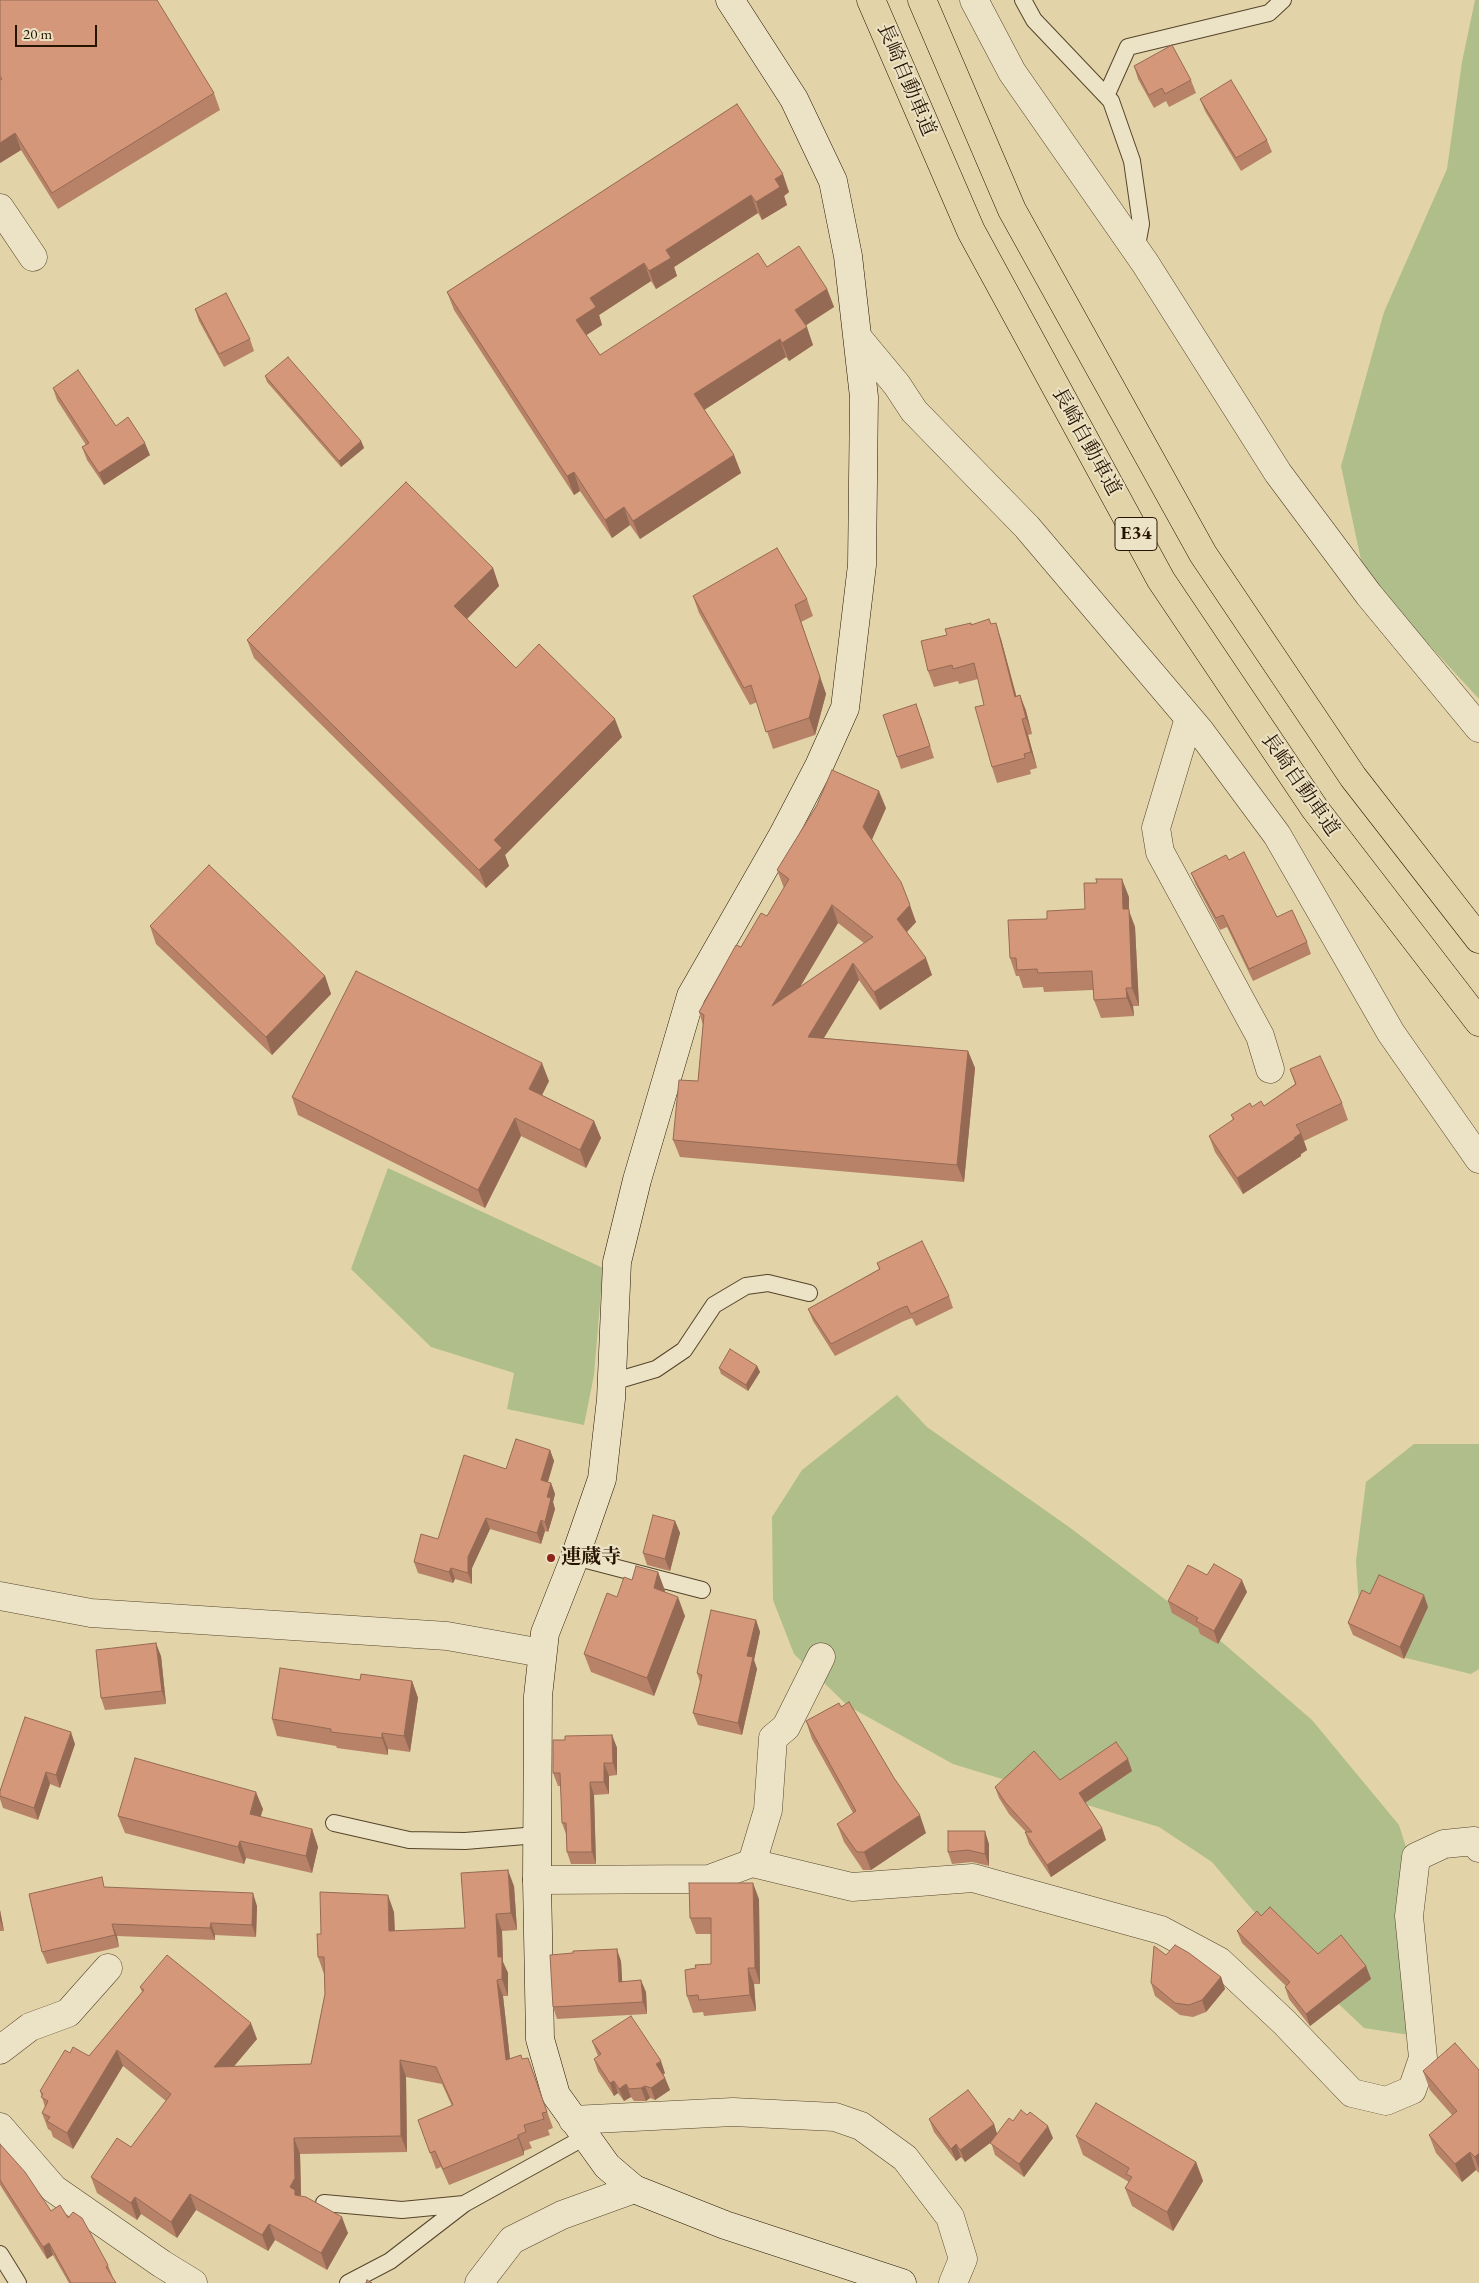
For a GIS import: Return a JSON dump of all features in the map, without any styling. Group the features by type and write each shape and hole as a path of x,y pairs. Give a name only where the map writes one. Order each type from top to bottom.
{"highway":[{"name":"長崎自動車道","path":"871,0 971,231 1161,580 1315,809 1479,1022"},
{"name":"E34","path":"922,0 1012,210 1203,554 1353,777 1479,939"}],"street":[{"path":"730,0 794,99 833,181 848,256 864,397 862,565 845,708 819,766 783,835 691,996 637,1180 618,1262 612,1382 602,1480 575,1557 545,1633 542,1653 538,1696 537,1835 540,2039 556,2095 582,2134 607,2166 634,2189 725,2225 902,2283"},
{"path":"974,0 1012,72 1136,251 1278,473 1369,595 1479,728"},
{"path":"0,208 33,257"},
{"path":"858,338 897,385 914,411 1026,528 1189,718 1277,835 1390,1032 1479,1159"},
{"path":"1189,718 1156,828 1160,852 1260,1036 1270,1069"},
{"path":"0,1596 91,1613 447,1636 542,1653"},
{"path":"752,1863 768,1810 773,1738 786,1727 822,1657"},
{"path":"537,1880 709,1879 752,1863 852,1887 973,1878 1161,1930 1219,1961 1284,2023 1352,2093 1386,2101 1412,2090 1423,2058 1409,1916 1416,1857 1444,1844 1474,1841 1479,1848"},
{"path":"0,2050 30,2026 68,2013 108,1968"},
{"path":"582,2134 733,2112 835,2117 861,2126 905,2158 950,2217 963,2258 953,2283"},
{"path":"0,2127 54,2189 187,2282"},
{"path":"479,2283 512,2240 562,2215 634,2189"}],"lane":[{"path":"1022,0 1034,20 1111,101 1132,161 1141,224 1136,251"},
{"path":"1106,96 1128,47 1269,13 1283,0"},
{"path":"612,1382 656,1369 684,1350 714,1305 746,1286 768,1283 809,1293"},
{"path":"575,1557 702,1590"},
{"path":"334,1823 409,1840 465,1841 537,1835"},
{"path":"348,2283 390,2261 464,2204 582,2134"},
{"path":"324,2203 402,2210 464,2204"},
{"path":"0,2254 18,2283"}],"green space":[{"path":"1475,0 1479,0 1479,699 1364,574 1341,466 1384,312 1447,169 1462,62"},
{"path":"388,1168 603,1268 594,1375 584,1425 507,1409 514,1373 431,1347 351,1269"},
{"path":"897,1395 927,1427 1069,1527 1223,1643 1312,1720 1399,1825 1421,1895 1409,2035 1364,2028 1304,1971 1212,1862 1159,1827 953,1764 848,1706 794,1654 773,1600 772,1517 802,1470"},
{"path":"1414,1444 1479,1444 1479,1669 1471,1674 1402,1657 1360,1621 1356,1561 1366,1482"}],"building":[{"path":"0,0 157,0 214,93 52,193 15,133 0,143 0,80 2,79 0,76"},
{"path":"1172,45 1191,80 1165,94 1162,88 1149,95 1134,66"},
{"path":"1231,80 1267,140 1236,158 1200,99"},
{"path":"737,104 783,174 775,179 780,187 756,202 751,195 666,250 671,258 649,271 644,263 590,298 596,307 576,320 600,355 758,253 767,267 799,246 827,289 795,310 807,327 782,343 780,339 694,394 734,455 633,521 624,507 605,520 574,472 567,476 447,292"},
{"path":"226,293 250,339 219,354 195,309"},
{"path":"288,357 361,441 339,461 265,376"},
{"path":"78,370 116,426 128,417 145,443 99,473 82,447 89,443 53,388"},
{"path":"406,482 493,568 454,606 516,668 539,644 615,719 494,840 502,848 479,870 247,640"},
{"path":"777,548 807,599 795,605 820,677 809,718 766,732 751,685 744,688 693,596"},
{"path":"989,619 991,624 996,623 1015,697 1020,695 1026,718 1022,719 1031,752 1024,754 1025,758 992,767 975,707 984,705 974,663 953,669 952,665 928,671 921,641 947,635 945,629 971,623 971,625"},
{"path":"916,704 930,746 897,757 883,715"},
{"path":"832,770 879,791 863,827 901,882 910,905 897,919 926,958 874,992 853,963 808,1037 968,1051 957,1165 673,1140 679,1080 698,1081 704,1015 699,1012 736,945 741,947 761,913 767,916 789,879 777,870 817,805","holes":["832,905 873,937 772,1006"]},
{"path":"1244,852 1277,917 1292,910 1307,942 1249,969 1223,915 1216,918 1191,873 1226,855 1229,860"},
{"path":"209,865 325,976 266,1037 150,926"},
{"path":"1096,879 1122,879 1123,909 1129,909 1132,988 1126,988 1127,998 1094,1000 1092,971 1038,973 1037,969 1017,970 1016,958 1010,958 1008,920 1047,919 1047,911 1085,909 1084,883 1097,883"},
{"path":"356,971 542,1063 529,1089 594,1121 580,1150 515,1118 478,1190 292,1097"},
{"path":"1320,1056 1342,1103 1296,1125 1301,1133 1295,1139 1237,1178 1209,1136 1234,1119 1231,1115 1250,1103 1252,1107 1261,1101 1264,1106 1296,1084 1290,1069"},
{"path":"922,1241 949,1296 911,1314 907,1306 899,1309 831,1344 808,1309 880,1269 877,1263"},
{"path":"730,1349 757,1366 746,1385 719,1368"},
{"path":"516,1439 550,1450 541,1480 551,1483 547,1497 551,1498 545,1522 541,1520 537,1533 486,1518 468,1557 468,1573 451,1568 449,1572 414,1562 421,1534 438,1539 464,1455 506,1469"},
{"path":"653,1515 675,1521 665,1559 643,1553"},
{"path":"1214,1564 1242,1580 1214,1631 1196,1621 1198,1618 1168,1601 1188,1565 1207,1575"},
{"path":"636,1566 658,1572 654,1588 678,1597 647,1678 584,1654 607,1593 617,1597 624,1577 632,1580"},
{"path":"1379,1575 1424,1595 1400,1647 1348,1623 1362,1590 1370,1594"},
{"path":"711,1610 756,1620 747,1656 753,1657 738,1723 693,1713 702,1675 697,1673"},
{"path":"156,1643 162,1691 101,1698 96,1650"},
{"path":"280,1668 360,1680 361,1674 412,1681 404,1736 382,1733 382,1738 331,1732 331,1729 272,1719"},
{"path":"849,1702 894,1778 920,1815 864,1852 857,1852 837,1824 856,1811 806,1721 839,1703 841,1707"},
{"path":"25,1717 71,1732 56,1775 46,1772 34,1808 0,1796 0,1791"},
{"path":"612,1735 613,1763 604,1763 604,1782 590,1782 592,1852 567,1852 566,1823 562,1823 560,1773 553,1773 553,1740 565,1740 565,1736"},
{"path":"1116,1742 1128,1759 1079,1793 1102,1828 1047,1865 1025,1832 1032,1832 1005,1802 995,1787 1034,1751 1060,1780"},
{"path":"135,1758 256,1792 250,1814 312,1829 306,1856 240,1841 238,1847 118,1816"},
{"path":"948,1831 985,1831 985,1854 968,1850 948,1852"},
{"path":"508,1870 511,1913 496,1914 498,1957 502,1957 502,1979 497,1980 506,2060 521,2055 522,2059 528,2058 547,2112 542,2113 544,2119 524,2125 526,2132 518,2135 518,2138 443,2169 435,2151 430,2153 418,2120 453,2105 436,2067 400,2060 401,2136 294,2138 295,2178 290,2187 295,2190 295,2195 306,2197 342,2217 321,2253 269,2224 262,2235 190,2194 171,2222 135,2197 131,2203 91,2177 117,2138 131,2147 171,2094 117,2050 67,2133 47,2121 50,2117 42,2113 48,2101 41,2097 43,2094 40,2091 65,2050 70,2053 73,2047 89,2056 144,1990 140,1987 167,1955 251,2023 214,2067 311,2064 325,1994 324,1957 318,1957 317,1934 321,1934 320,1892 388,1895 389,1931 465,1928 461,1873"},
{"path":"102,1877 104,1887 253,1893 252,1925 211,1923 210,1928 112,1924 115,1935 42,1952 29,1894"},
{"path":"689,1883 753,1883 755,1968 748,1968 750,1995 699,2000 698,1995 687,1996 685,1970 696,1968 695,1965 711,1964 711,1918 690,1918"},
{"path":"1270,1907 1318,1954 1341,1935 1366,1966 1306,2014 1285,1987 1290,1982 1237,1931 1257,1911 1261,1916"},
{"path":"1175,1945 1221,1977 1202,2000 1189,2005 1175,2003 1151,1983 1154,1946 1166,1955"},
{"path":"617,1949 619,1982 641,1980 643,2002 553,2007 550,1955 573,1953 573,1951"},
{"path":"631,2016 661,2061 656,2064 665,2078 651,2088 645,2086 629,2089 626,2084 619,2089 614,2081 610,2083 594,2059 601,2054 592,2041"},
{"path":"1455,2043 1479,2070 1479,2153 1475,2157 1470,2152 1455,2164 1429,2135 1457,2111 1423,2071"},
{"path":"968,2090 994,2124 960,2150 956,2144 951,2149 929,2119"},
{"path":"1096,2103 1196,2162 1167,2212 1125,2188 1132,2177 1126,2174 1129,2168 1076,2136"},
{"path":"1021,2110 1027,2115 1030,2112 1048,2126 1019,2164 990,2143 1009,2118 1013,2121"},
{"path":"0,2144 25,2172 51,2211 60,2205 68,2218 73,2212 82,2218 116,2283 71,2283 49,2243 43,2247 0,2180"}],"place":[{"name":"連蔵寺","path":"551,1558"}]}
